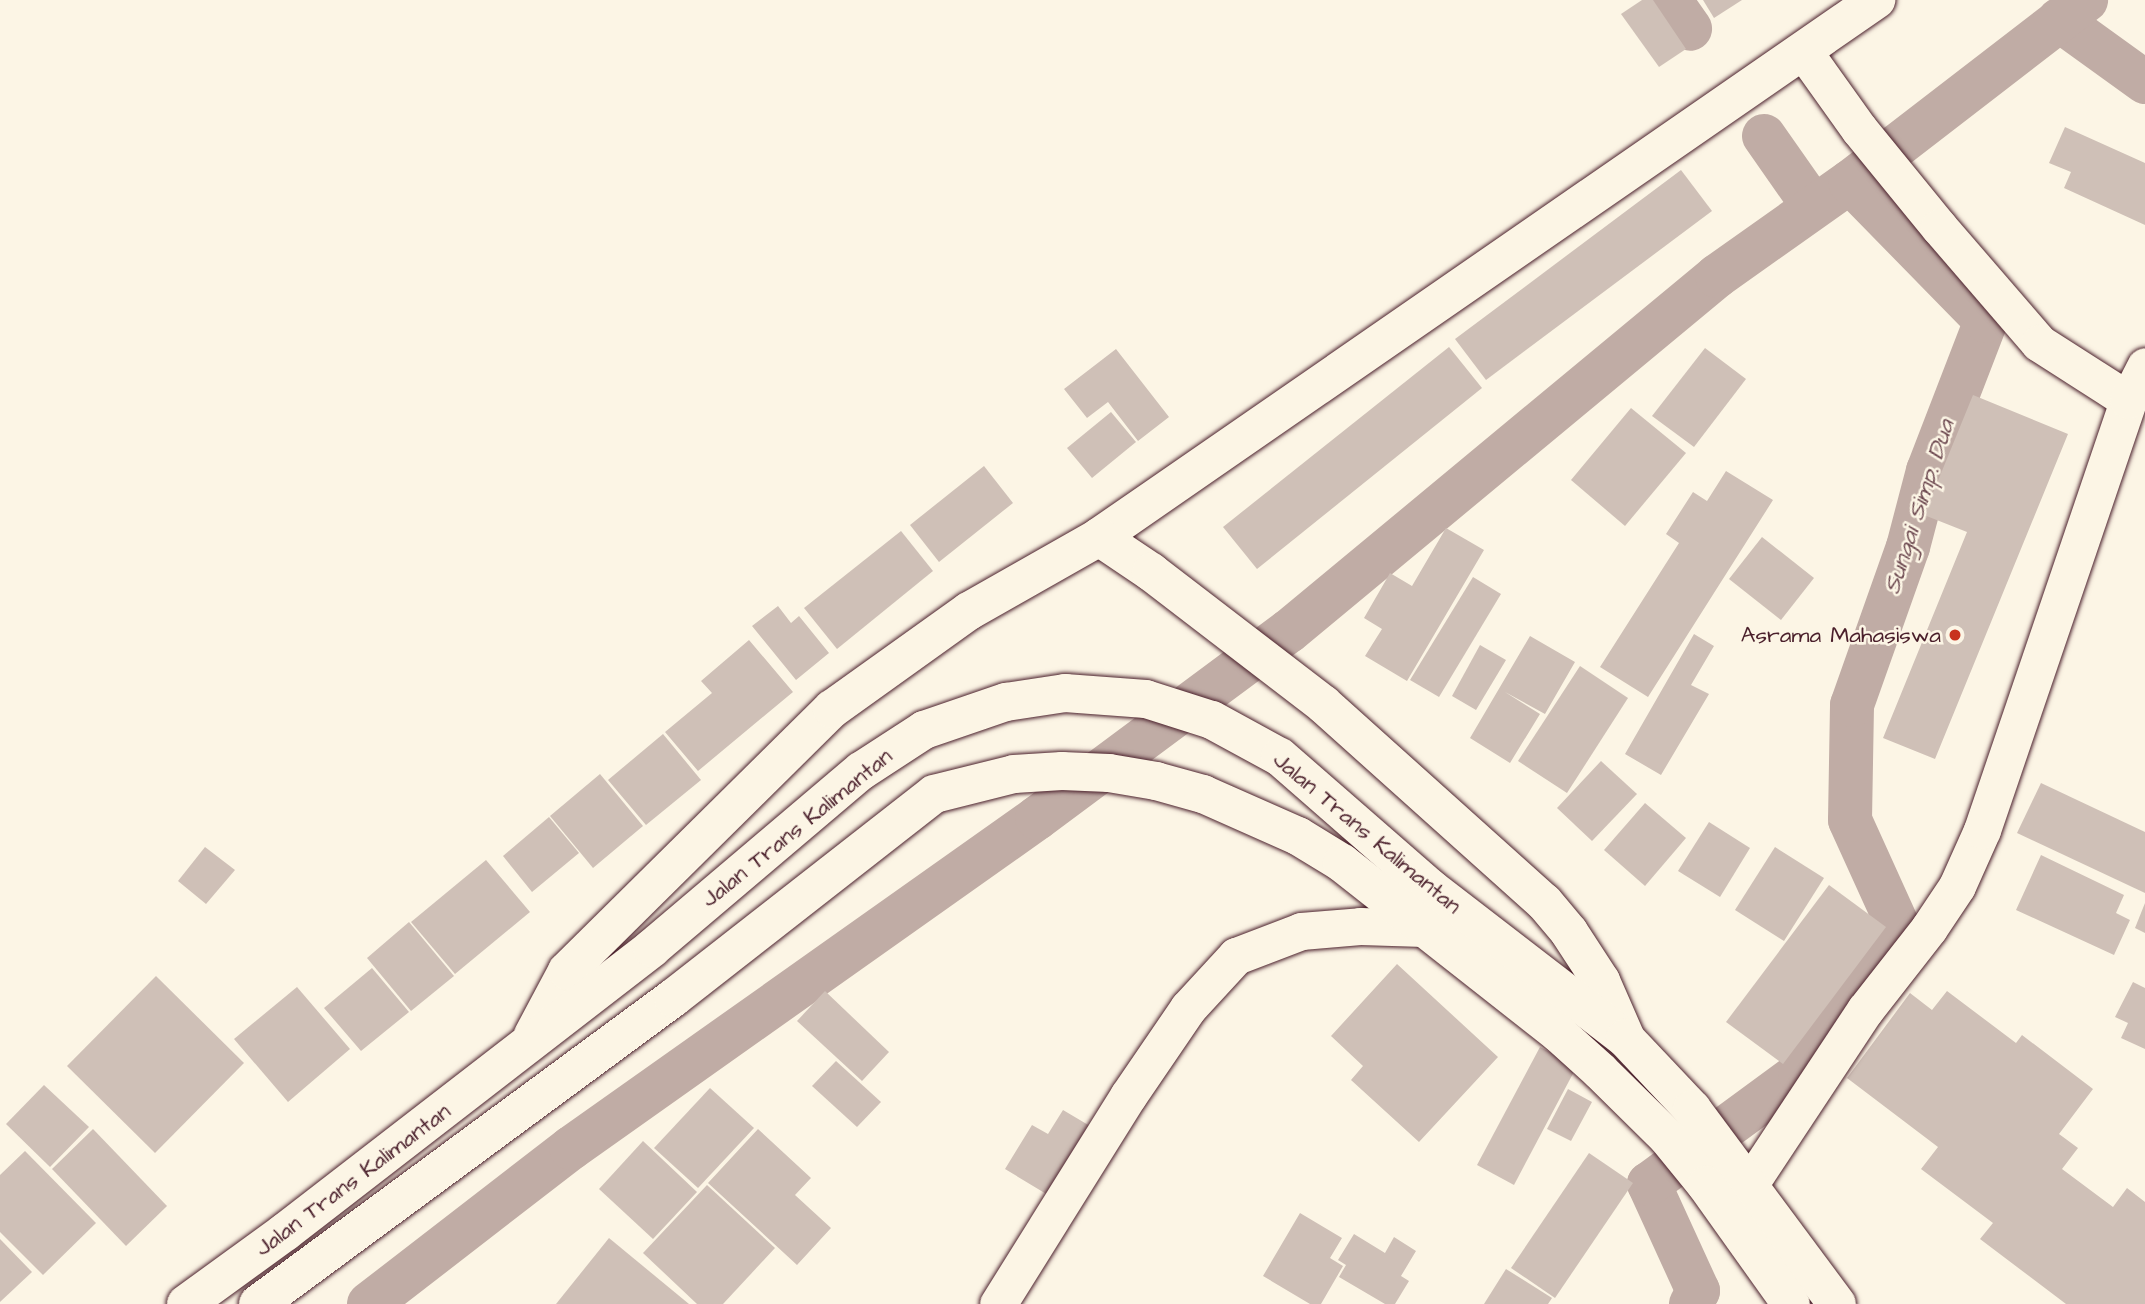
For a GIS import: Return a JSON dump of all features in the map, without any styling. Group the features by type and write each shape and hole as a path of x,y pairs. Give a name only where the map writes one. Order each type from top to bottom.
{"main road":[{"path":"527,1046 567,971 832,709 969,611 1099,537 1876,0"},
{"path":"1099,537 1323,704 1544,902 1569,932 1601,981 1625,1038"},
{"name":"Jalan Trans Kalimantan","path":"186,1304 652,948 861,771 923,730 1006,702 1065,693 1146,699 1212,720 1280,757 1420,910 1558,1033 1667,1137 1728,1177 1837,1304"},
{"name":"Jalan Trans Kalimantan","path":"258,1304 673,998 934,794 1014,774 1062,771 1109,773 1156,781 1203,794 1298,836 1625,1038 1692,1109 1791,1304"}],"street":[{"path":"1804,52 1859,129 2039,344 2128,400"},
{"path":"1728,1177 1929,928 1957,886 1982,830 2128,400 2145,366"},
{"path":"998,1304 1128,1096 1188,1008 1236,956 1301,931 1360,926 1420,910"}],"building":[{"path":"1642,0 1653,0 1686,49 1659,67 1621,14"},
{"path":"1703,0 1742,0 1714,18"},
{"path":"2065,127 2145,163 2145,225 2064,188 2071,172 2049,163"},
{"path":"1681,170 1712,211 1486,380 1455,339"},
{"path":"1449,347 1482,388 1257,569 1223,527"},
{"path":"1705,348 1746,379 1694,447 1652,416"},
{"path":"1116,349 1169,417 1138,441 1108,402 1087,418 1064,389"},
{"name":"Asrama Mahasiswa","path":"1973,395 2068,434 1935,759 1883,738 1967,532 1924,515"},
{"path":"1631,408 1686,453 1625,526 1571,480"},
{"path":"1111,412 1136,442 1092,478 1067,448"},
{"path":"984,466 1013,503 939,562 910,525"},
{"path":"1726,471 1773,500 1648,697 1600,667 1679,543 1666,534 1693,492 1707,501"},
{"path":"1446,528 1484,550 1407,681 1365,656 1382,629 1364,618 1390,573 1412,586"},
{"path":"901,531 933,571 837,649 804,608"},
{"path":"1762,537 1814,578 1781,620 1729,579"},
{"path":"1473,577 1501,594 1439,697 1410,680"},
{"path":"778,606 791,623 799,616 829,653 796,680 752,626"},
{"path":"1694,634 1714,646 1691,685 1709,694 1661,775 1625,754"},
{"path":"1530,636 1575,662 1545,714 1505,692 1540,714 1510,763 1470,738"},
{"path":"749,640 793,692 698,771 665,732 712,693 701,681"},
{"path":"1480,645 1506,660 1476,710 1452,696"},
{"path":"1580,666 1628,698 1567,793 1518,761"},
{"path":"663,734 701,780 646,825 608,780"},
{"path":"1601,761 1637,794 1592,841 1557,808"},
{"path":"600,774 643,826 593,868 550,816"},
{"path":"2041,783 2145,832 2145,893 2017,833"},
{"path":"1645,803 1686,838 1645,886 1604,850"},
{"path":"549,817 579,853 532,892 503,856"},
{"path":"1709,822 1750,848 1720,897 1678,871"},
{"path":"205,847 235,870 206,904 178,881"},
{"path":"1775,847 1824,878 1784,941 1735,910"},
{"path":"2041,855 2124,895 2116,913 2130,920 2114,955 2016,910"},
{"path":"486,860 530,912 455,974 411,922"},
{"path":"1829,885 1886,927 1783,1064 1726,1022"},
{"path":"2145,903 2145,933 2135,928"},
{"path":"409,922 454,976 411,1011 367,958"},
{"path":"1397,964 1498,1057 1419,1142 1351,1080 1363,1066 1331,1036"},
{"path":"372,968 409,1012 361,1051 324,1008"},
{"path":"156,976 244,1063 155,1153 67,1066"},
{"path":"2133,982 2145,988 2145,1049 2121,1038 2128,1023 2115,1017"},
{"path":"297,987 350,1049 288,1102 234,1039"},
{"path":"825,991 889,1052 862,1081 797,1021"},
{"path":"1947,991 2016,1043 2022,1035 2093,1089 2059,1134 2078,1148 2062,1169 2113,1207 2127,1188 2145,1202 2145,1304 2066,1304 1980,1239 1993,1223 1921,1169 1938,1147 1847,1078 1910,993 1932,1010"},
{"path":"1540,1047 1577,1066 1514,1185 1477,1165"},
{"path":"836,1061 881,1102 857,1127 812,1086"},
{"path":"44,1085 89,1127 50,1167 6,1124"},
{"path":"710,1088 754,1128 698,1188 654,1148"},
{"path":"1568,1089 1592,1102 1571,1141 1547,1129"},
{"path":"1063,1110 1090,1126 1048,1195 1005,1169 1032,1125 1048,1134"},
{"path":"93,1129 167,1206 126,1246 52,1169"},
{"path":"758,1129 811,1178 795,1195 831,1228 797,1265 708,1183"},
{"path":"643,1141 697,1192 653,1239 599,1189"},
{"path":"25,1151 96,1223 43,1275 0,1232 0,1175"},
{"path":"1589,1153 1633,1183 1555,1298 1511,1268"},
{"path":"707,1185 775,1248 723,1304 697,1304 643,1253"},
{"path":"1300,1213 1342,1238 1330,1258 1343,1266 1321,1304 1310,1304 1263,1276"},
{"path":"1354,1234 1385,1253 1394,1237 1416,1251 1401,1276 1409,1281 1395,1304 1385,1304 1339,1277 1346,1265 1338,1260"},
{"path":"609,1238 689,1304 556,1304"},
{"path":"0,1239 32,1272 0,1302"},
{"path":"1506,1269 1552,1298 1548,1304 1484,1304"}],"waterway":[{"path":"1670,0 1690,29"},
{"path":"369,1304 571,1148 1037,818 1289,631 1717,276 1850,182 2086,0"},
{"path":"2059,20 2145,82"},
{"path":"1764,136 1813,206"},
{"name":"Sungai Simp. Dua","path":"1691,1304 1698,1291 1649,1184 1800,1073 1898,926 1850,820 1852,705 1908,547 1928,471 1986,321 1850,182"}],"place":[{"name":"Asrama Mahasiswa","path":"1955,635"}]}
